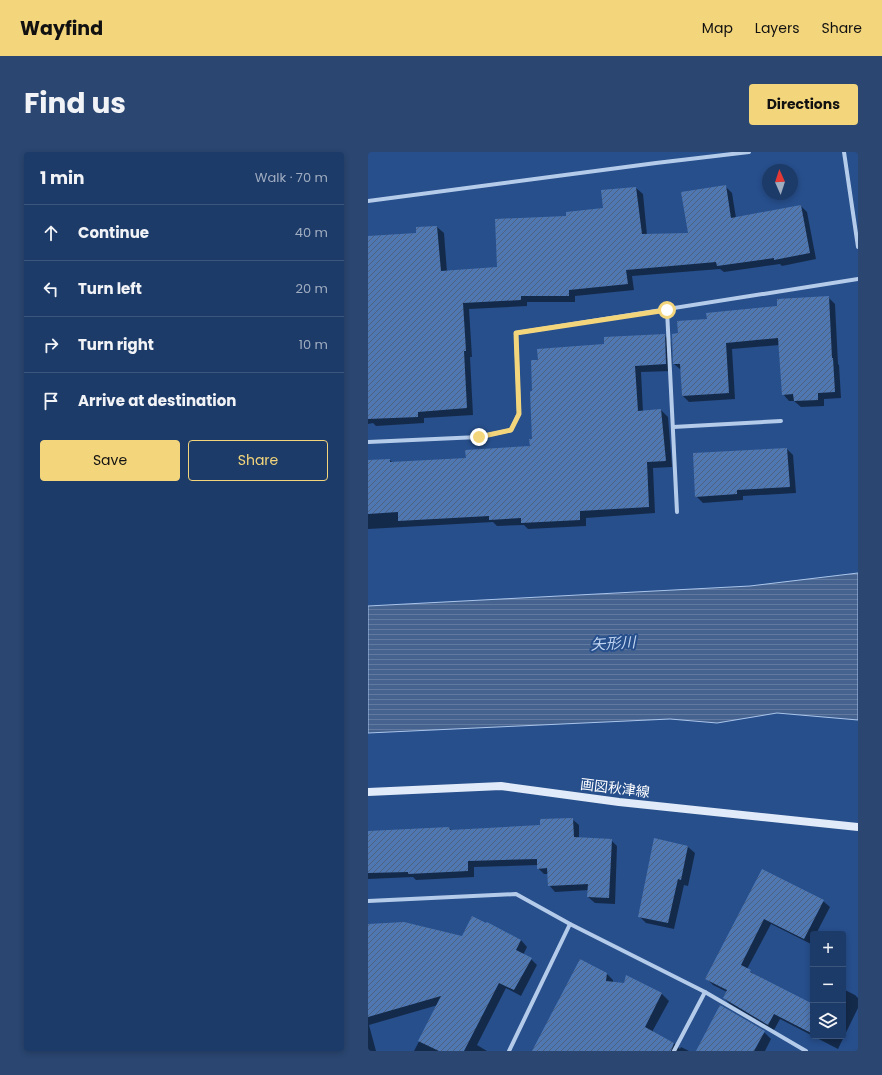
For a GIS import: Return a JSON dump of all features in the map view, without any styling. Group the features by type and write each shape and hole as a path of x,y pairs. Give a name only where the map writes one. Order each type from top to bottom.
{"main road":[{"name":"画図秋津線","path":"368,792 501,786 619,802 858,827"}],"street":[{"path":"368,201 749,152"},
{"path":"844,152 858,247"},
{"path":"368,442 479,437 511,430 519,414 516,333 858,279"},
{"path":"667,310 677,512"},
{"path":"673,427 781,421"},
{"path":"368,901 516,894 570,924 705,992 806,1051"},
{"path":"509,1051 570,924"},
{"path":"674,1051 705,992"}],"water":[{"name":"矢形川","path":"858,573 858,720 777,713 717,723 670,719 368,733 368,606 750,586"}],"building":[{"path":"726,185 731,218 801,205 810,253 774,260 774,258 717,266 716,262 626,270 628,284 569,290 569,296 521,296 521,300 463,303 467,408 418,412 418,417 368,419 368,236 416,233 416,227 437,226 441,271 497,267 495,219 566,216 566,212 603,208 601,190 636,187 642,234 688,233 681,192"},
{"path":"829,296 835,392 818,393 818,400 794,401 793,394 782,395 778,338 726,343 729,393 682,396 680,364 673,364 672,334 678,333 677,321 707,319 706,313 777,306 777,299"},
{"path":"665,334 666,364 635,366 638,411 661,409 666,461 647,462 649,507 580,511 580,520 521,523 521,518 489,520 489,516 398,521 398,512 368,514 368,460 390,459 390,462 466,458 465,450 530,446 529,439 532,439 530,391 532,391 531,360 538,360 537,349 604,344 604,337"},
{"path":"787,448 790,487 737,490 737,494 695,497 693,453"},
{"path":"573,818 574,837 612,839 609,898 587,897 588,884 548,886 547,868 537,869 537,859 468,861 468,871 408,874 408,872 368,873 368,831 449,827 450,830 540,825 540,819"},
{"path":"654,838 688,846 681,880 678,879 668,923 638,917"},
{"path":"762,869 824,900 804,939 764,919 741,965 751,970 750,972 810,1002 810,1032 774,1014 768,1025 723,998 727,990 705,979"},
{"path":"472,916 486,923 487,922 521,940 516,950 532,958 514,990 499,983 464,1051 439,1051 418,1041 441,996 368,1017 368,924 404,922 462,936"},
{"path":"580,959 607,973 606,981 624,983 626,975 662,993 645,1027 674,1043 671,1051 532,1051"},
{"path":"720,1005 765,1031 754,1051 696,1051"}],"route":[{"path":"479,437 511,430 519,414 516,333 667,310"}]}
